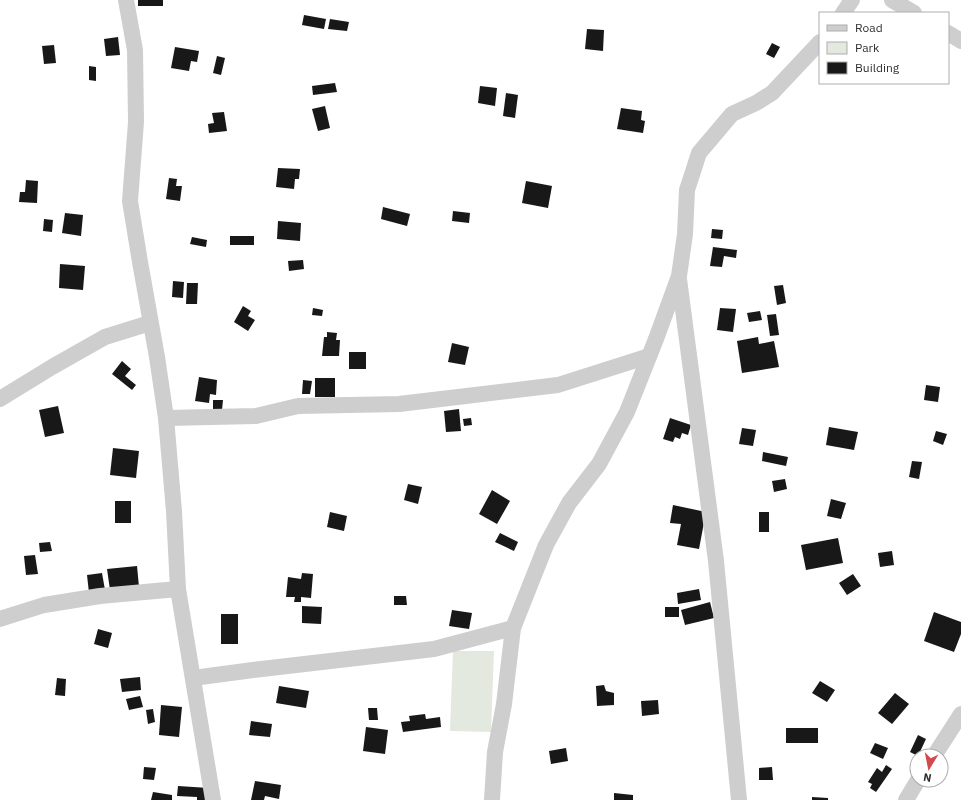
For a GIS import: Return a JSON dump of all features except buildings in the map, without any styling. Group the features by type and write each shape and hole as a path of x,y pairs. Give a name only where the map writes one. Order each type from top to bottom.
{"street":[{"path":"126,0 135,50 136,122 130,201 166,418 174,511 178,589 213,800"},
{"path":"845,12 852,0"},
{"path":"892,0 912,12"},
{"path":"949,34 961,41"},
{"path":"492,800 495,752 504,704 513,628 546,545 569,503 599,464 627,412 649,356 679,276 685,234 688,190 698,153 732,114 756,103 772,93 819,43"},
{"path":"679,276 716,561 739,800"},
{"path":"0,399 105,337 150,323"},
{"path":"166,418 256,416 298,406 400,404 558,385 649,356"},
{"path":"0,619 44,605 100,596 178,589"},
{"path":"193,678 434,649 513,628"},
{"path":"939,748 961,714"},
{"path":"906,800 913,788"}],"green space":[{"path":"453,651 494,651 491,732 450,731"}]}
